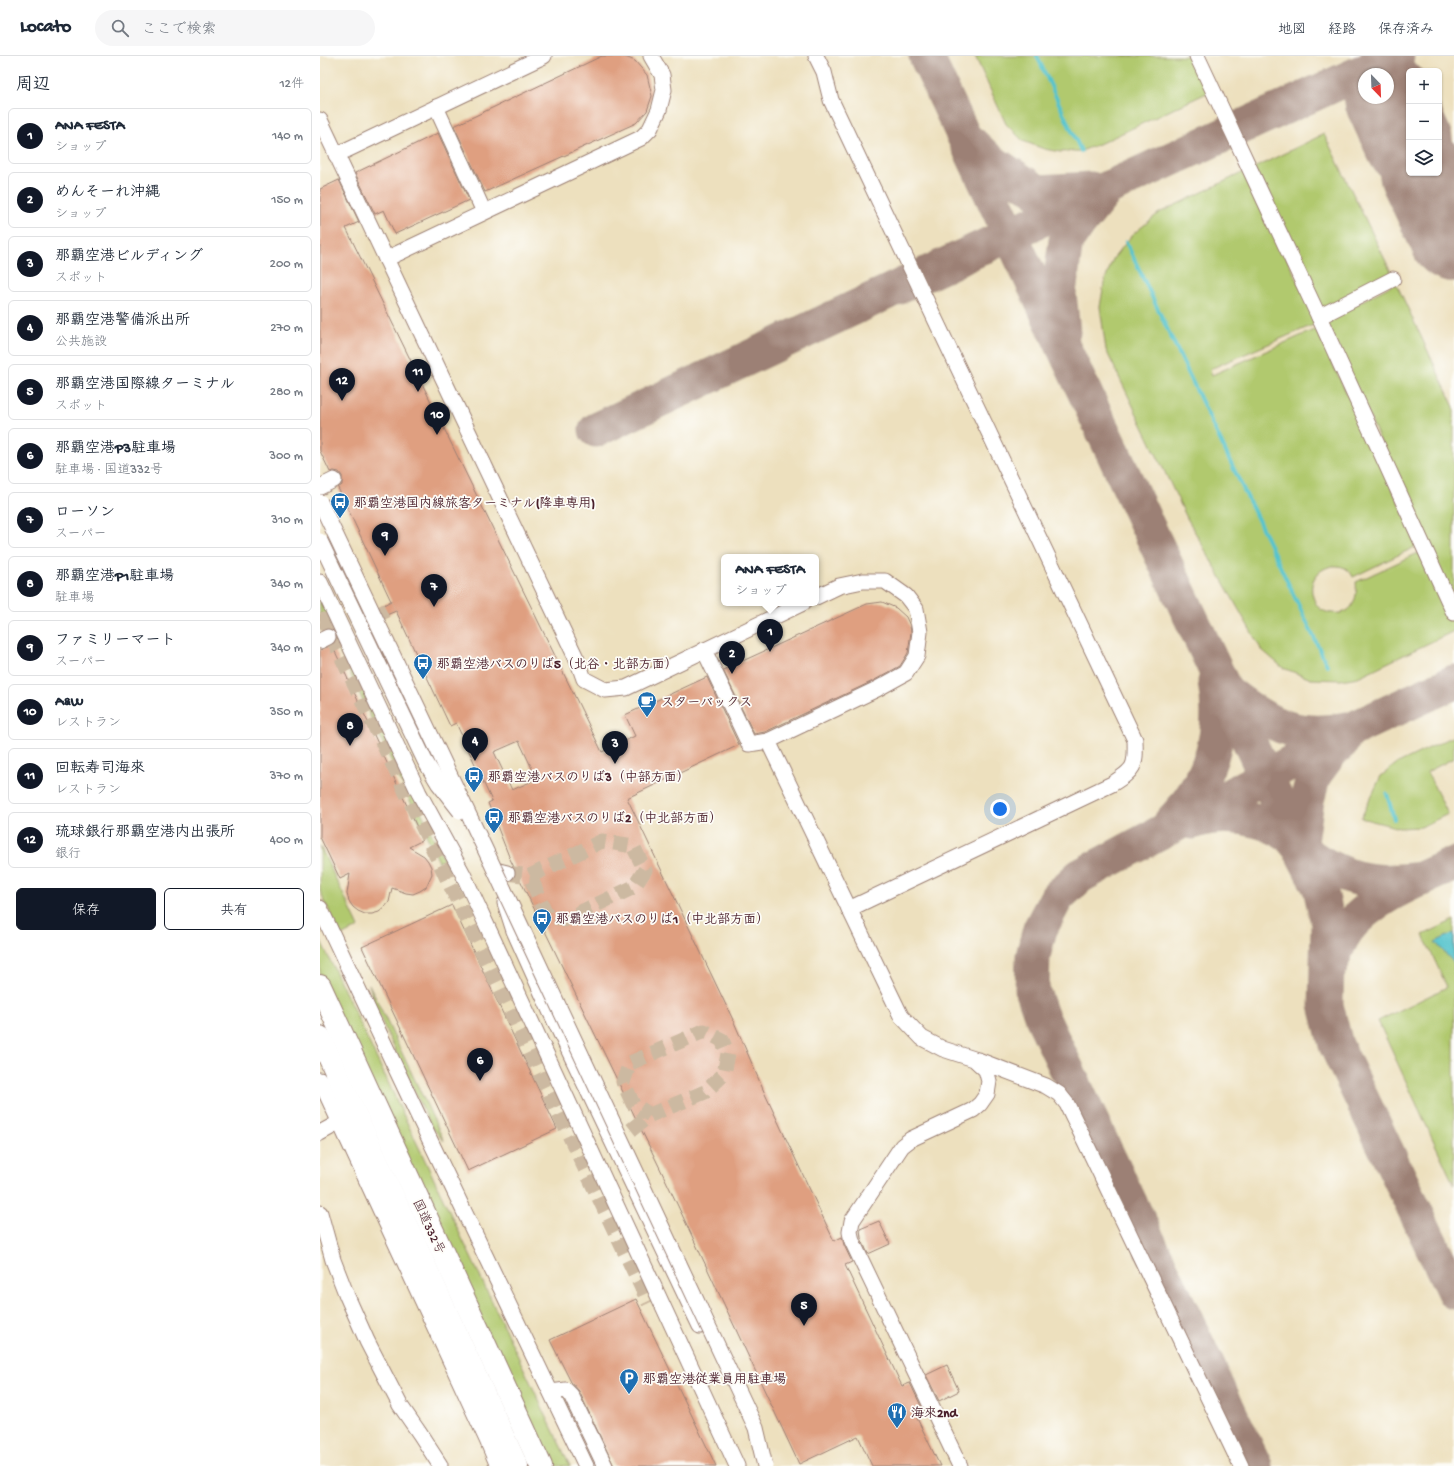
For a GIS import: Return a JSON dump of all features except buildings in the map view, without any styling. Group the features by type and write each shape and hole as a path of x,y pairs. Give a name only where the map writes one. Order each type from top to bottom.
{"highway":[{"name":"国道332号","path":"320,986 541,1466"},
{"name":"国道332号","path":"320,1037 517,1466"}],"street":[{"path":"336,155 544,56"},
{"path":"386,259 641,138 650,129 653,123 659,110 664,90 662,75 651,56"},
{"path":"816,56 824,72 831,100 1135,740 1136,758 1129,772 1112,784 849,909"},
{"path":"1197,56 1319,317 1454,613"},
{"path":"436,107 484,212"},
{"path":"320,120 578,662 584,678 605,690 626,688 797,606"},
{"path":"1319,317 1393,279"},
{"path":"320,487 334,480"},
{"path":"320,493 476,816 501,871 514,931 543,996 766,1466"},
{"path":"320,502 484,847 756,1428 766,1466"},
{"path":"320,541 425,761 433,775 484,847"},
{"path":"704,650 749,744 768,741 877,689 906,673 917,656 920,632 916,609 906,596 884,581 864,581 839,586 819,596"},
{"path":"320,582 419,793 463,874 736,1466"},
{"path":"768,741 901,1016 922,1038 943,1049 1046,1086 1059,1094 1067,1104 1241,1466"},
{"path":"320,908 586,1466"},
{"path":"960,1466 852,1241 850,1232 852,1221 902,1146 911,1139 973,1110 980,1104 987,1094 989,1080 986,1070 974,1059"},
{"path":"320,1080 488,1440 498,1466"},
{"path":"320,1133 340,1122"},
{"path":"320,1213 333,1260 367,1342 400,1405 440,1465"},
{"path":"551,1392 566,1390 571,1395 605,1466"}],"green space":[{"path":"975,56 1191,56 1209,92 1099,144 1081,151 1060,152 1044,149 1023,141 1006,124"},
{"path":"1324,134 1393,276 1325,309 1318,308 1254,168"},
{"path":"1246,171 1315,318 1313,325 1210,369 1212,375 1316,329 1417,541 1415,547 1353,577 1348,570 1342,567 1334,566 1319,572 1314,579 1312,587 1314,600 1324,611 1342,613 1351,607 1354,602 1356,596 1356,582 1418,553 1423,555 1454,623 1454,631 1358,677 1341,680 1311,679 1283,668 1261,649 1187,518 1106,350 1100,307 1104,283 1113,259 1132,235 1159,213"},
{"path":"1396,283 1454,407 1454,605 1326,320"},
{"path":"320,597 444,860 439,862 322,614 320,615"},
{"path":"1454,736 1454,758 1427,772 1448,814 1421,827 1399,828 1361,818 1381,776 1396,764"},
{"path":"320,846 359,927 341,936 320,891"},
{"path":"1454,920 1454,1185 1378,1021 1447,987 1423,935"},
{"path":"320,939 570,1466 549,1466 320,976"},
{"path":"369,984 444,1141 431,1126 375,1007"}],"water":[{"path":"1454,933 1454,963 1435,942"}],"waterway":[{"path":"1037,56 1081,151"},
{"path":"1126,242 1327,665"},
{"path":"1387,794 1394,819"}],"taxiway":[{"path":"926,56 1300,849 1320,888 1328,923 1326,1005 1336,1045 1454,1292"},
{"path":"596,430 1108,188 1397,56"},
{"path":"971,143 989,160 1038,192 1091,189"},
{"path":"1063,332 1059,293 1066,240 1103,194"},
{"path":"1171,822 1195,791 1211,758 1218,722 1218,702 1215,682"},
{"path":"1255,1466 1041,1015 1032,989 1033,956 1040,929 1057,897 1080,876 1359,726 1454,682"},
{"path":"1227,692 1255,712 1282,726 1311,732 1328,732 1346,729"},
{"path":"1300,849 1307,800 1314,775 1331,752 1342,742"},
{"path":"1193,822 1217,817 1256,820 1279,829 1289,836 1300,848 1319,862 1359,879 1379,881 1422,879"},
{"path":"1330,967 1344,934 1368,908 1411,883 1454,864"}],"runway":[{"path":"1391,104 1408,140"},
{"path":"1424,176 1454,238"}],"tunnel":[{"path":"331,636 394,607"},
{"path":"320,622 324,620 649,1303"},
{"path":"507,873 530,876 602,841 633,846 645,870 634,887 564,920 546,914 530,876"},
{"path":"613,1144 650,1115 705,1092 724,1074 728,1054 722,1040 704,1031 630,1063 623,1082 633,1104 650,1115"}],"place":[{"name":"回転寿司海來","path":"418,392"},
{"name":"琉球銀行那覇空港内出張所","path":"342,401"},
{"name":"A&W","path":"437,435"},
{"name":"那覇空港国内線旅客ターミナル(降車専用)","path":"340,519"},
{"name":"ファミリーマート","path":"385,556"},
{"name":"ローソン","path":"434,607"},
{"name":"ANA FESTA","path":"770,652"},
{"name":"めんそーれ沖縄","path":"732,674"},
{"name":"那覇空港バスのりば5（北谷・北部方面）","path":"423,680"},
{"name":"スターバックス","path":"647,718"},
{"name":"那覇空港P1駐車場","path":"350,746"},
{"name":"那覇空港警備派出所","path":"475,761"},
{"name":"那覇空港ビルディング","path":"615,764"},
{"name":"那覇空港バスのりば3（中部方面）","path":"474,793"},
{"name":"那覇空港バスのりば2（中北部方面）","path":"494,834"},
{"name":"那覇空港バスのりば1（中北部方面）","path":"542,935"},
{"name":"那覇空港P3駐車場","path":"480,1081"},
{"name":"那覇空港国際線ターミナル","path":"804,1326"},
{"name":"那覇空港従業員用駐車場","path":"629,1395"},
{"name":"海來2nd","path":"897,1429"}]}
